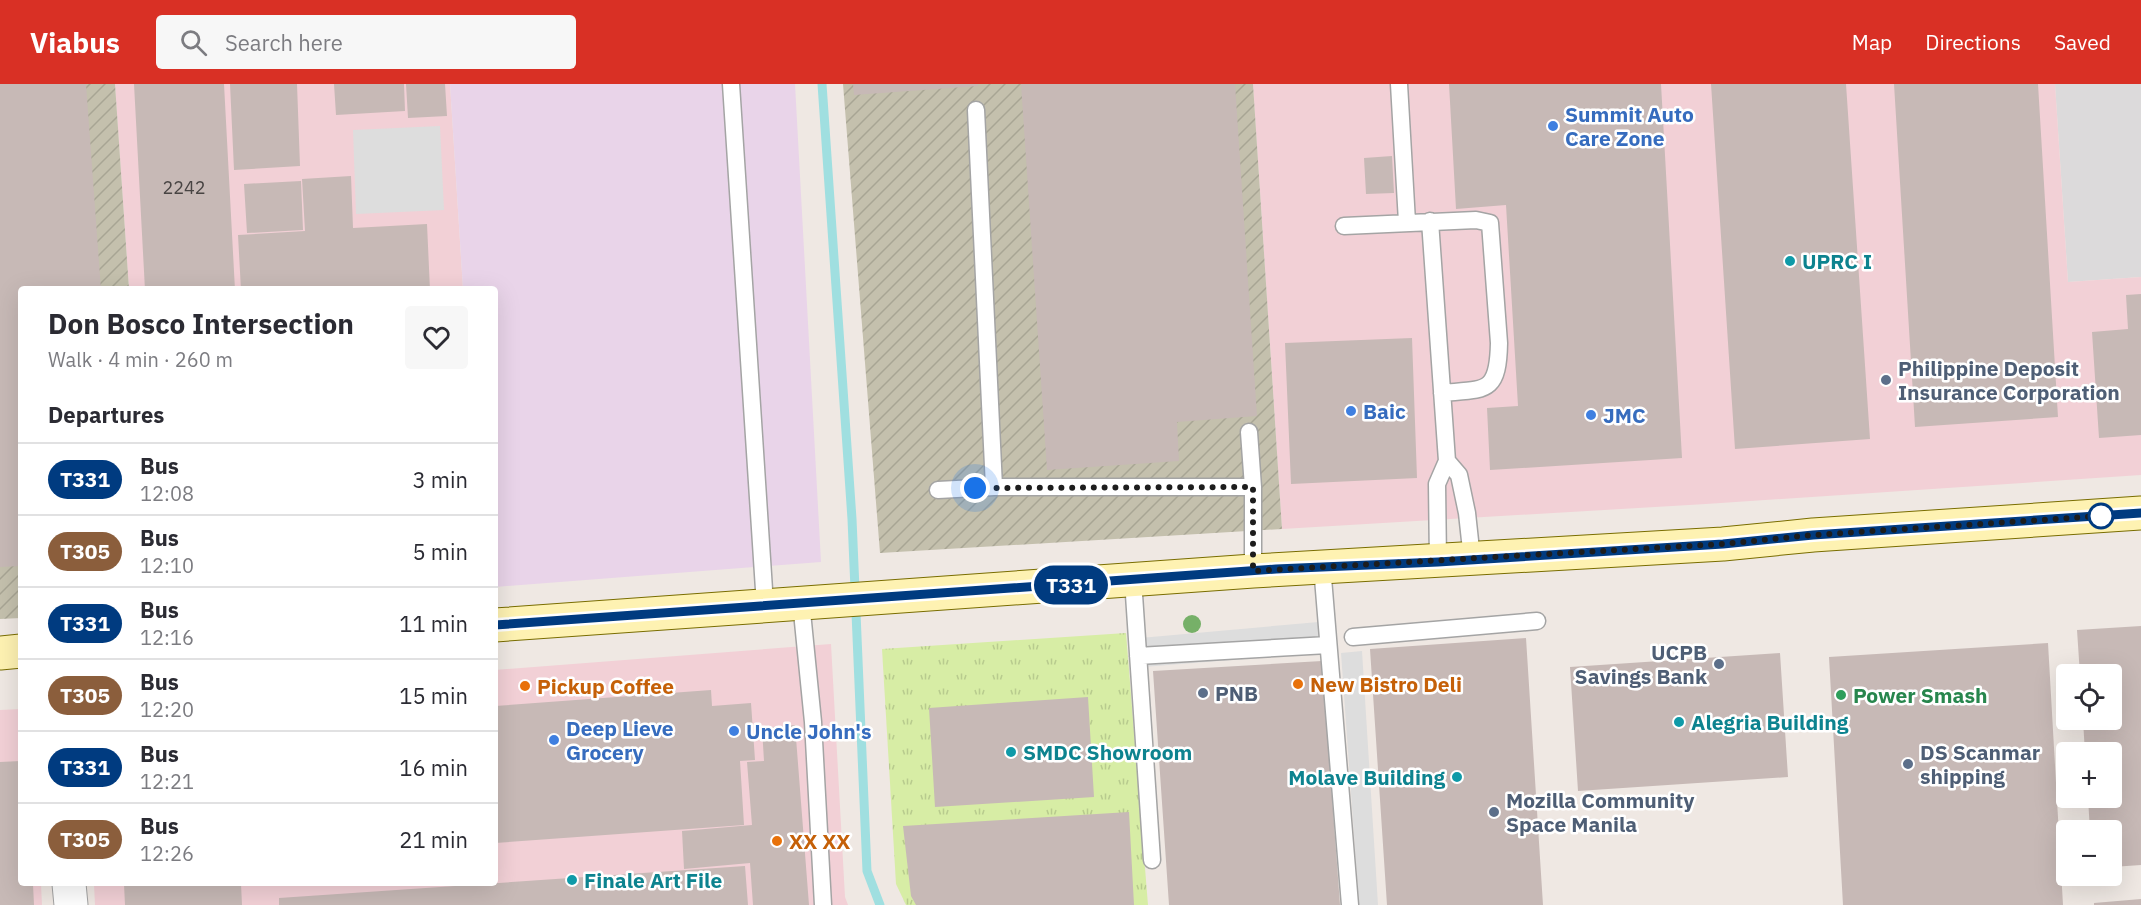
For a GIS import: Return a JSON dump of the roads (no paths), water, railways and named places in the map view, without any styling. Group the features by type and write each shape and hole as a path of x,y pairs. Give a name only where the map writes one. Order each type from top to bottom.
{"main road":[{"path":"498,625 1322,566 1438,562 1723,544 1813,535 2141,513"},
{"path":"0,653 18,651"}],"street":[{"path":"69,886 71,905"}],"lane":[{"path":"731,84 765,605"},
{"path":"1399,84 1407,222"},
{"path":"976,110 994,487"},
{"path":"1344,226 1476,220 1490,223 1499,343 1497,370 1489,386 1442,393"},
{"path":"1430,221 1447,461 1437,484 1438,562"},
{"path":"1249,432 1253,487 1253,571"},
{"path":"1447,461 1459,475 1467,513 1472,559"},
{"path":"938,490 994,487 1253,487"},
{"path":"1322,566 1350,905"},
{"path":"1133,580 1152,860"},
{"path":"801,602 813,722 823,905"},
{"path":"1353,637 1537,621"},
{"path":"1138,656 1329,645"}],"waterway":[{"path":"822,84 852,519 867,871 880,905"}],"place":[{"name":"Summit Auto Care Zone","path":"1553,126"},
{"name":"UPRC I","path":"1790,261"},
{"name":"Philippine Deposit Insurance Corporation","path":"1886,380"},
{"name":"Baic","path":"1351,411"},
{"name":"JMC","path":"1591,415"},
{"name":"UCPB Savings Bank","path":"1719,664"},
{"name":"New Bistro Deli","path":"1298,684"},
{"name":"Pickup Coffee","path":"525,686"},
{"name":"PNB","path":"1203,693"},
{"name":"Power Smash","path":"1841,695"},
{"name":"Alegria Building","path":"1679,722"},
{"name":"Uncle John's","path":"734,731"},
{"name":"Deep Lieve Grocery","path":"554,740"},
{"name":"SMDC Showroom","path":"1011,752"},
{"name":"DS Scanmar shipping","path":"1908,764"},
{"name":"Molave Building","path":"1457,777"},
{"name":"Mozilla Community Space Manila","path":"1494,812"},
{"name":"XX XX","path":"777,841"},
{"name":"Finale Art File","path":"572,880"}]}
